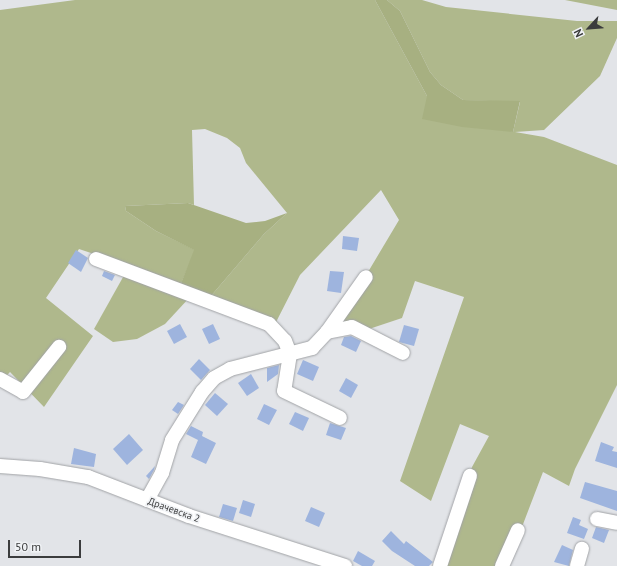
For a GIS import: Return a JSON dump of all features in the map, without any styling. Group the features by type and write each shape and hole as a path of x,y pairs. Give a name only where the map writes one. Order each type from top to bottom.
{"street":[{"path":"96,259 269,324 285,341 290,354 284,391 340,418"},
{"path":"147,500 162,473 172,440 202,392 214,378 230,369 312,348 327,332 366,277"},
{"path":"327,332 352,327 403,353"},
{"path":"0,379 23,392 59,347"},
{"name":"Драчевска 2","path":"0,466 40,469 88,477 147,500 345,566"},
{"path":"440,566 470,476"},
{"path":"597,519 617,523"},
{"path":"502,566 518,530"},
{"path":"577,566 582,549"}],"green space":[{"path":"75,0 375,0 427,96 513,132 520,102 463,100 441,85 430,72 400,11 387,0 422,0 446,7 577,21 617,21 617,38 600,76 544,130 515,132 544,137 617,165 617,385 575,469 569,486 543,472 507,566 443,566 472,467 489,436 460,424 431,501 400,481 464,297 415,281 402,318 366,330 340,319 399,220 381,190 300,275 272,330 205,303 264,234 287,213 246,163 240,148 227,138 205,129 192,130 194,205 188,203 125,206 126,211 156,231 195,250 178,291 130,266 79,249 46,298 93,336 44,407 10,372 0,383 0,10"},
{"path":"375,0 387,0 400,11 430,72 441,85 463,100 520,101 513,132 462,127 422,119 427,96"},
{"path":"565,0 617,0 617,10"},
{"path":"188,203 246,223 265,221 287,213 264,234 205,303 178,291 194,250 156,231 126,211 125,206"},
{"path":"127,270 190,297 165,324 137,339 113,342 94,329"}],"building":[{"path":"343,236 359,238 357,251 342,249"},
{"path":"76,250 88,258 81,272 68,263"},
{"path":"104,271 115,275 112,281 102,276"},
{"path":"330,271 344,272 341,293 327,291"},
{"path":"180,324 187,337 174,344 167,331"},
{"path":"213,324 220,339 209,344 202,329"},
{"path":"404,325 419,329 414,346 399,342"},
{"path":"351,336 361,341 356,352 341,345 344,337"},
{"path":"199,359 210,370 201,380 190,369"},
{"path":"303,360 319,367 313,381 297,374"},
{"path":"279,365 278,374 267,382 267,368"},
{"path":"251,374 259,388 247,396 238,383"},
{"path":"346,378 358,385 351,398 339,391"},
{"path":"215,393 228,404 217,416 205,405"},
{"path":"178,402 184,405 178,414 172,410"},
{"path":"264,404 277,410 269,425 257,419"},
{"path":"295,412 309,418 303,431 289,424"},
{"path":"330,423 346,428 341,440 326,435"},
{"path":"191,426 203,432 202,436 216,443 206,464 191,457 198,440 186,434"},
{"path":"129,434 143,450 127,465 113,449"},
{"path":"601,442 614,447 612,451 617,452 617,468 595,461"},
{"path":"74,448 96,454 94,467 71,464"},
{"path":"155,466 154,470 149,479 146,476"},
{"path":"585,482 617,491 617,511 580,498"},
{"path":"243,500 255,504 251,517 239,513"},
{"path":"223,504 237,508 233,521 219,517"},
{"path":"311,507 325,513 319,527 305,521"},
{"path":"573,517 581,520 579,525 588,529 584,539 567,533"},
{"path":"596,527 609,530 604,543 592,538"},
{"path":"391,531 404,544 406,541 433,562 429,566 415,566 392,551 382,541"},
{"path":"562,545 573,550 569,566 554,562"},
{"path":"358,551 375,561 372,566 362,566 353,561"}]}
